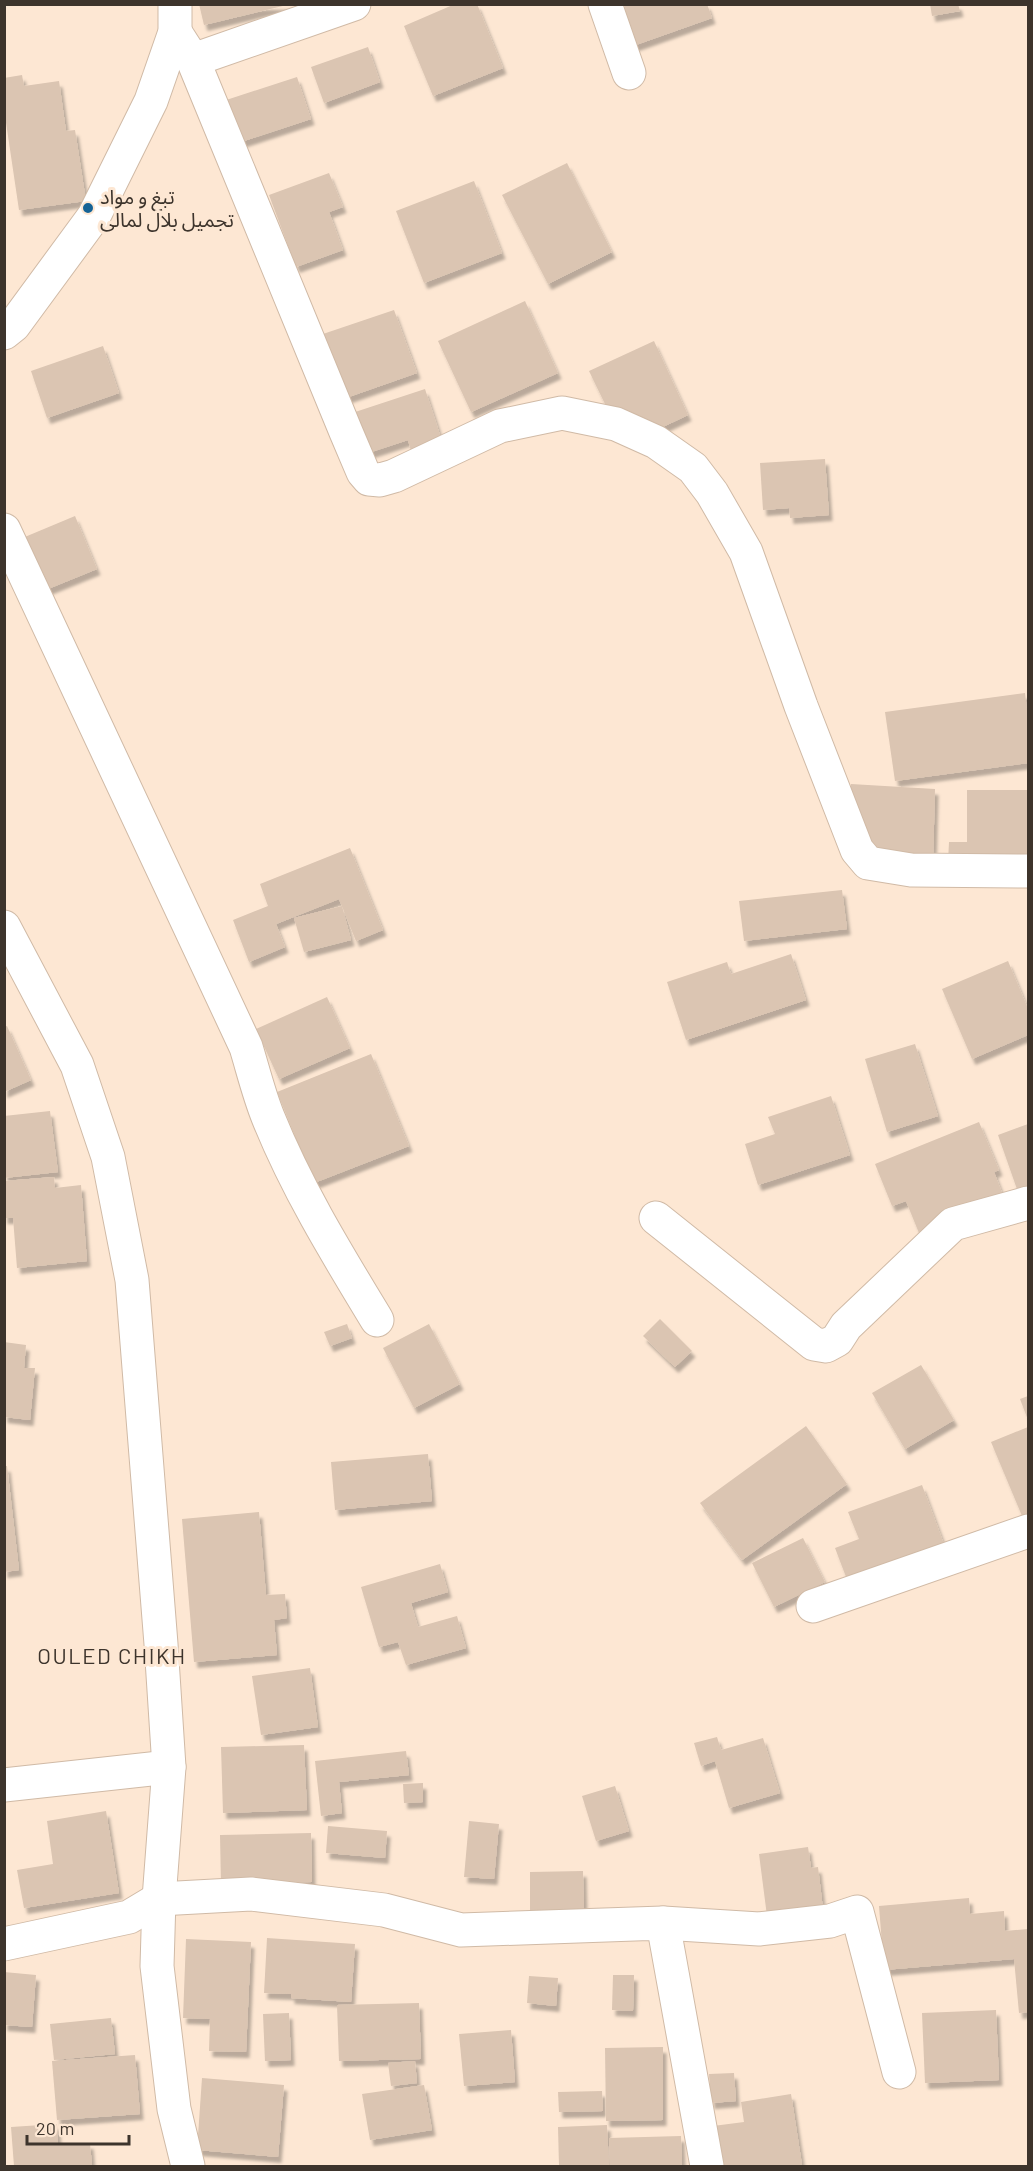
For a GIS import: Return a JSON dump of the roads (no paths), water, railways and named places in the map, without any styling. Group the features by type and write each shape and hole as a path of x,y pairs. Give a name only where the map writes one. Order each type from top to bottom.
{"street":[{"path":"193,60 354,4"},
{"path":"605,4 629,73"},
{"path":"175,18 346,432 363,472 369,479 380,480 394,476 500,426 562,413 616,424 656,442 693,468 712,493 746,552 805,717 857,850 868,863 911,870 1029,871"},
{"path":"4,333 14,325 94,216 152,101 175,18"},
{"path":"4,530 246,1047 267,1115 282,1150 324,1232 377,1320"},
{"path":"4,927 77,1065 108,1157 132,1280 169,1767 159,1899 157,1966 174,2109 188,2166"},
{"path":"656,1218 814,1344 826,1346 837,1340 846,1326 953,1224 1029,1203"},
{"path":"813,1606 1029,1531"},
{"path":"4,1785 169,1767"},
{"path":"4,1944 129,1917 159,1899 251,1894 384,1910 461,1930 663,1923 759,1929 830,1921 857,1912 898,2072"},
{"path":"663,1923 708,2166"}],"place":[{"name":"تبغ و مواد تجميل بلال لمالى","path":"88,208"}],"district":[{"name":"OULED CHIKH","path":"112,1655"}]}
